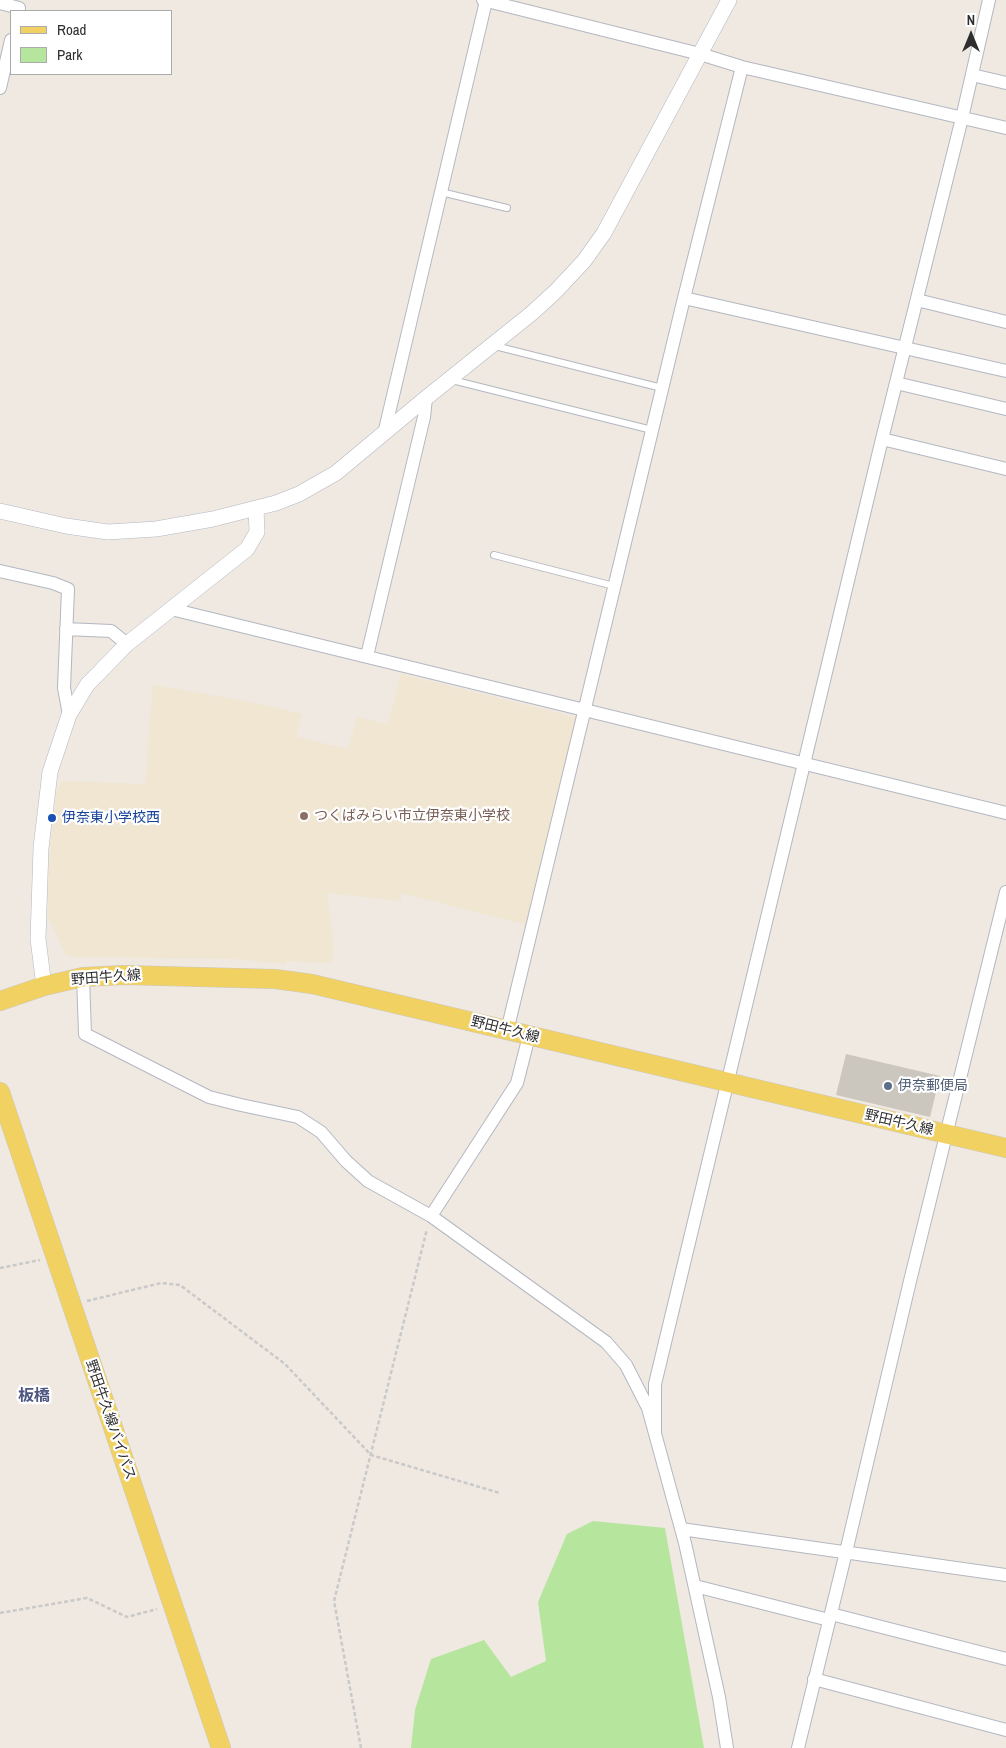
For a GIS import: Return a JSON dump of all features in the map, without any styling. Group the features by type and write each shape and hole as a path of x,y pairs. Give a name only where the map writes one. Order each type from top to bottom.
{"main road":[{"name":"野田牛久線","path":"0,1001 44,986 83,977 124,974 275,979 322,987 1006,1148"},
{"name":"野田牛久線バイパス","path":"0,1092 221,1748"}],"street":[{"path":"384,434 485,0 700,54 742,67 1006,128"},
{"path":"0,511 66,526 108,532 156,529 256,508 299,494 318,485 336,473 532,313 584,261 604,233 729,0"},
{"path":"655,1432 654,1384 882,439 962,118 989,0"},
{"path":"0,3 19,6"},
{"path":"0,88 10,44"},
{"path":"507,1031 662,388 742,67"},
{"path":"972,75 1006,83"},
{"path":"684,298 1006,371"},
{"path":"917,300 1006,322"},
{"path":"896,382 1006,409"},
{"path":"367,656 424,417 426,398"},
{"path":"882,439 1006,469"},
{"path":"44,986 38,939 41,848 50,772 69,715 87,685 128,644 247,549 257,532 256,508"},
{"path":"0,570 54,583 68,589 64,688 69,715"},
{"path":"171,609 1006,813"},
{"path":"66,629 112,631 128,644"},
{"path":"800,1748 814,1679 1006,892"},
{"path":"83,977 85,1034 209,1097 298,1116 321,1132 346,1161 368,1181 431,1216 606,1342 626,1365 648,1408 681,1529 719,1697 727,1748"},
{"path":"431,1216 517,1082 530,1036"},
{"path":"681,1529 1006,1575"},
{"path":"695,1586 1006,1659"},
{"path":"814,1679 1006,1730"}],"lane":[{"path":"441,192 507,208"},
{"path":"491,345 662,388"},
{"path":"448,380 652,430"},
{"path":"494,555 614,586"}],"path":[{"path":"361,1748 334,1601 431,1216"},
{"path":"0,1268 56,1257"},
{"path":"71,1304 161,1283 180,1285 285,1364 371,1455 500,1493"},
{"path":"0,1613 87,1598 127,1617 172,1604"}],"shaded area":[{"name":"つくばみらい市立伊奈東小学校","path":"401,674 578,718 528,925 401,893 401,901 327,893 334,951 331,963 287,961 285,964 233,959 71,957 66,955 47,916 50,842 57,790 62,781 145,784 153,685 251,702 302,714 296,737 348,749 357,717 388,724"}],"green space":[{"path":"593,1521 665,1528 704,1748 411,1748 415,1710 431,1659 484,1640 511,1677 546,1661 538,1602 567,1534"}],"building":[{"path":"846,1054 940,1076 930,1117 836,1095"}],"place":[{"name":"つくばみらい市立伊奈東小学校","path":"304,816"},
{"name":"伊奈東小学校西","path":"52,818"},
{"name":"伊奈郵便局","path":"888,1086"}],"district":[{"name":"板橋","path":"34,1397"}]}
